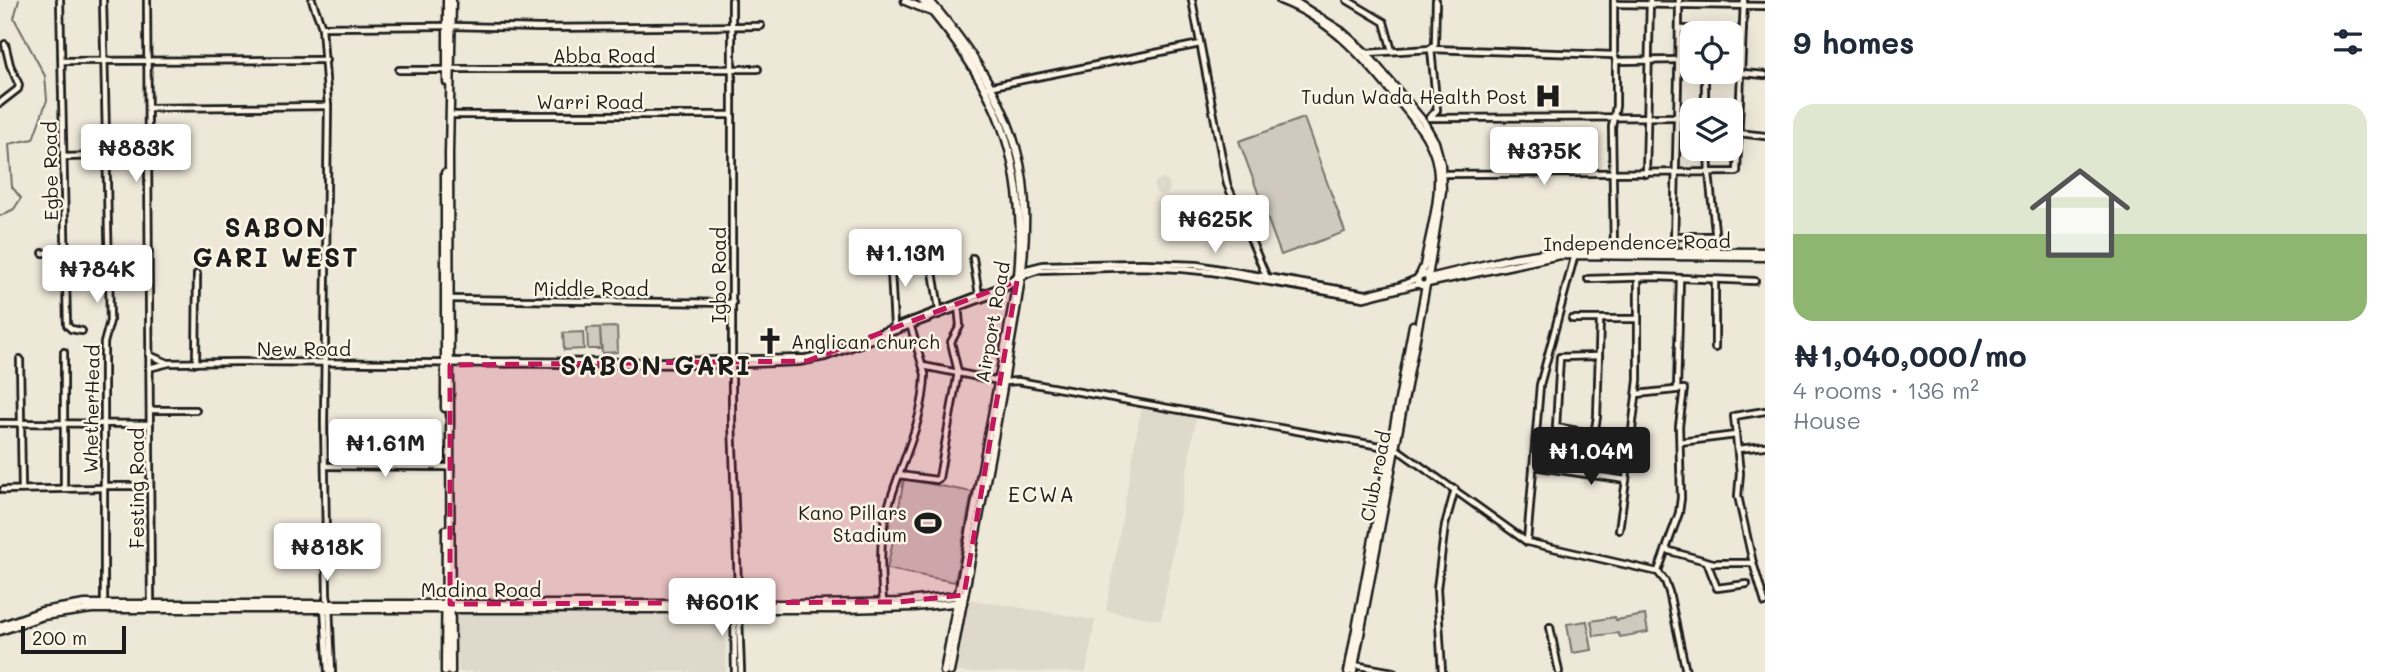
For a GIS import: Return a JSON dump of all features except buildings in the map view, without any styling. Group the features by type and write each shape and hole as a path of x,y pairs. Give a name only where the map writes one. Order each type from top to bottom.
{"main road":[{"path":"449,0 446,467 451,672"},
{"path":"904,0 932,12"},
{"name":"Airport Road","path":"925,1 987,87"},
{"name":"Airport Road","path":"925,1 973,57 1009,126 1024,199 1025,248 944,672"},
{"path":"1286,1 1342,31 1366,53 1423,121 1438,149 1442,174 1352,670"},
{"path":"1286,1 1356,49 1423,121 1436,160 1438,200"},
{"path":"445,672 448,607 446,363 449,299 449,69"},
{"name":"Independence Road","path":"1424,281 1544,253 1576,249 1674,254 1717,251 1765,254"},
{"name":"Independence Road","path":"1424,281 1545,257 1575,254 1765,254"},
{"name":"Airport Road","path":"950,672 960,599"},
{"name":"Madina Road","path":"0,628 56,613 104,606 737,607 884,605 960,599"}],"street":[{"name":"Egbe Road","path":"60,0 67,325 71,329 82,331"},
{"name":"WhetherHead","path":"103,0 110,321 104,343 104,606"},
{"name":"Festing Road","path":"148,0 151,606"},
{"path":"312,0 322,27 328,106 325,466 330,672"},
{"name":"Igbo Road","path":"732,0 733,69 730,115 732,420 737,592 735,672"},
{"path":"904,0 925,1"},
{"path":"1192,0 1227,184 1267,279"},
{"path":"1347,0 1384,22 1392,51"},
{"path":"1423,121 1437,110 1432,49 1436,0"},
{"path":"1614,250 1614,2 1744,3 1765,6"},
{"path":"1646,174 1650,2"},
{"path":"1679,2 1680,29"},
{"path":"1743,30 1744,3"},
{"path":"322,27 761,26"},
{"path":"0,103 18,89 19,85 5,44"},
{"path":"987,87 1200,44"},
{"path":"1366,53 1432,49 1680,61"},
{"path":"62,61 326,60"},
{"name":"Abba Road","path":"398,70 758,69"},
{"path":"1674,254 1674,173 1680,69"},
{"path":"1743,73 1765,75"},
{"path":"148,108 328,106"},
{"name":"Warri Road","path":"450,115 730,115"},
{"path":"1423,121 1677,117"},
{"path":"1743,133 1765,135"},
{"path":"64,157 148,155"},
{"path":"1709,161 1717,251"},
{"path":"1442,174 1737,172 1737,161"},
{"path":"1674,236 1715,236"},
{"path":"43,253 149,253"},
{"path":"890,253 894,326"},
{"path":"930,253 939,309"},
{"path":"1527,542 1543,369 1575,254"},
{"path":"973,258 979,295"},
{"path":"1019,277 1039,270 1143,267 1267,279 1367,296 1424,281"},
{"path":"196,363 197,274"},
{"name":"New Road","path":"854,344 1019,277"},
{"name":"New Road","path":"149,368 169,363 733,362 814,358 910,324 939,309 997,293 1019,277"},
{"path":"1619,530 1637,394 1638,278"},
{"path":"1588,279 1755,281"},
{"path":"1677,389 1680,279"},
{"path":"1715,280 1715,348"},
{"name":"Middle Road","path":"449,299 733,303"},
{"path":"899,475 936,480 939,478 958,372 951,342 960,326 958,304"},
{"path":"1572,319 1637,319"},
{"path":"1594,435 1600,319"},
{"path":"884,605 884,524 917,424 925,383 923,366 910,324"},
{"path":"64,352 64,488"},
{"name":"New Road","path":"149,355 169,363"},
{"path":"1599,356 1560,357 1556,427 1632,441"},
{"path":"20,359 22,489"},
{"path":"923,366 1001,381 1018,381 1126,399 1393,448 1527,542 1658,572 1665,581 1686,672"},
{"path":"1637,394 1684,389 1679,426 1679,513 1658,572"},
{"path":"150,410 196,410"},
{"path":"1765,411 1735,414 1740,473 1737,491 1765,603"},
{"path":"0,423 150,424"},
{"path":"1680,442 1736,435"},
{"path":"1738,449 1765,446"},
{"path":"325,466 446,467"},
{"path":"1533,466 1626,480"},
{"path":"3,490 150,486"},
{"path":"1442,672 1437,589 1445,525 1455,489"},
{"path":"1666,550 1707,562 1753,563"},
{"path":"1707,562 1717,588 1747,584"},
{"name":"Igbo Road","path":"737,607 741,672"},
{"path":"1550,627 1559,672"},
{"path":"1352,670 1393,672"}],"highlighted area":[{"path":"1017,281 964,595 898,602 450,604 450,365 807,361"}],"shaded area":[{"path":"1304,118 1345,232 1281,255 1239,141"},
{"path":"1162,179 1168,181 1168,193 1162,195 1156,193 1154,187 1156,181"},
{"path":"617,327 618,352 602,353 600,329 601,349 588,349 587,328"},
{"path":"583,332 584,349 564,350 563,333"},
{"path":"1141,409 1196,418 1161,620 1106,611"},
{"name":"Kano Pillars Stadium","path":"904,479 972,492 955,582 887,569 894,536 887,535 892,511 898,512"},
{"path":"968,599 1095,620 1086,672 955,672"},
{"path":"453,614 725,615 726,672 459,672 458,656 453,652"},
{"path":"1645,615 1648,632 1620,637 1618,633 1594,636 1591,621"},
{"path":"1587,621 1592,650 1572,653 1567,624"}],"waterway":[{"path":"0,216 14,209 21,198 12,187 9,144 33,139 47,100 45,76 14,18 19,0"}],"place":[{"name":"Tudun Wada Health Post","path":"1548,96"},
{"name":"Anglican church","path":"770,341"},
{"name":"Kano Pillars Stadium","path":"928,523"}],"district":[{"name":"SABON GARI WEST","path":"276,242"},
{"name":"SABON GARI","path":"656,365"},
{"name":"ECWA","path":"1042,493"}]}
